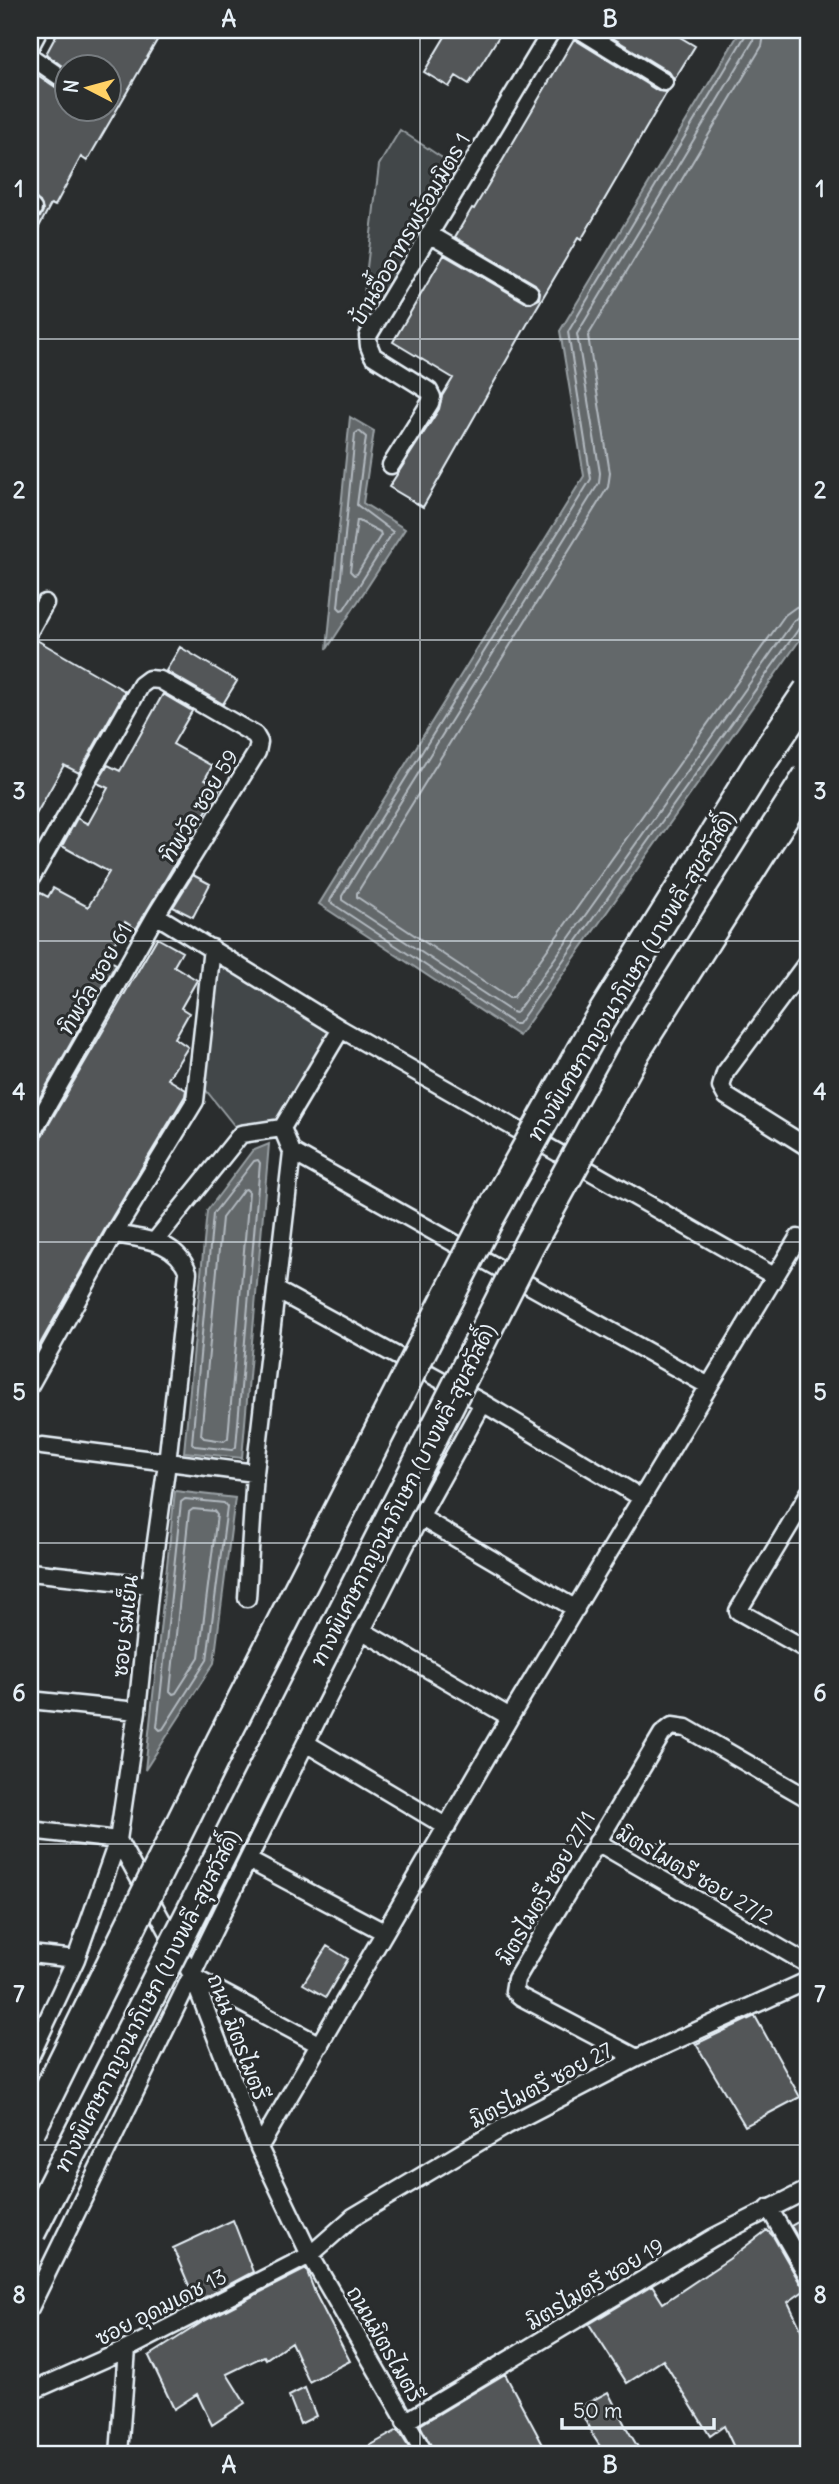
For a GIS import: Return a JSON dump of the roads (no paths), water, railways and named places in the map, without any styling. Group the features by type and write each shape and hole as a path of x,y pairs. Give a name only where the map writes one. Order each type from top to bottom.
{"highway":[{"name":"ทางพิเศษกาญจนาภิเษก (บางพลี-สุขสวัสดิ์)","path":"30,2130 222,1741 488,1219 594,1029 758,766 809,691"},
{"name":"ทางพิเศษกาญจนาภิเษก (บางพลี-สุขสวัสดิ์)","path":"30,2232 529,1245 635,1051 809,776"}],"street":[{"path":"30,47 39,30"},
{"name":"บ้านอื้ออาทรพร้อมมิตร 1","path":"391,465 432,397 429,391 373,356 368,336 552,30"},
{"path":"580,30 664,82"},
{"path":"30,56 52,71"},
{"path":"429,234 530,293"},
{"path":"30,630 46,603"},
{"name":"ทิพวัล ซอย 59","path":"30,880 141,685 149,679 160,680 255,735 259,742 257,752 156,915"},
{"path":"156,915 341,1030 774,1276"},
{"name":"ทิพวัล ซอย 61","path":"30,1136 156,915"},
{"path":"30,1385 114,1234 195,1101 212,948"},
{"path":"809,960 725,1073 721,1087 726,1096 809,1148"},
{"path":"282,1128 341,1030"},
{"path":"247,1598 255,1473 278,1292 292,1152 282,1128"},
{"path":"155,1241 241,1134 282,1128"},
{"path":"292,1152 707,1385"},
{"name":"ซอย ร่มเย็น","path":"30,2057 76,1959 118,1840 137,1711 188,1272 175,1251 155,1241 114,1234"},
{"path":"259,2148 510,1717 707,1385 798,1238"},
{"path":"278,1292 483,1403 642,1498"},
{"path":"30,2308 304,1742 420,1517 483,1403"},
{"path":"42,1446 255,1473"},
{"path":"809,1495 737,1611 809,1651"},
{"path":"420,1517 576,1609"},
{"path":"30,1572 150,1585"},
{"path":"361,1630 510,1717"},
{"path":"30,1700 137,1711"},
{"name":"มิตรไมตรี ซอย 27/1","path":"637,2058 514,1991 516,1979 662,1734 672,1726 686,1728 809,1800"},
{"path":"304,1742 447,1827"},
{"path":"30,1830 118,1840"},
{"name":"ถนน มิตรไมตรี","path":"118,1840 193,1976 259,2148 310,2255"},
{"name":"มิตรไมตรี ซอย 27/2","path":"597,1842 809,1965"},
{"path":"248,1860 384,1932"},
{"path":"30,1954 76,1959"},
{"path":"193,1976 320,2045"},
{"name":"มิตรไมตรี ซอย 27","path":"310,2255 353,2217 506,2126 637,2058 809,1980"},
{"name":"มิตรไมตรี ซอย 19","path":"405,2422 714,2237 809,2189"},
{"path":"769,2208 809,2278"},
{"name":"ซอย อุดมเดช 13","path":"30,2392 127,2349 310,2255"},
{"name":"ถนนมิตรไมตรี","path":"310,2255 425,2454"},
{"path":"119,2454 127,2349"}],"water":[{"path":"741,30 809,30 809,627 519,1036 319,904 584,476 560,331"},
{"path":"350,417 374,431 363,503 405,529 327,649"},
{"path":"269,1144 242,1458 184,1452 207,1211 252,1151"},
{"path":"175,1491 235,1498 214,1663 145,1770"}]}
